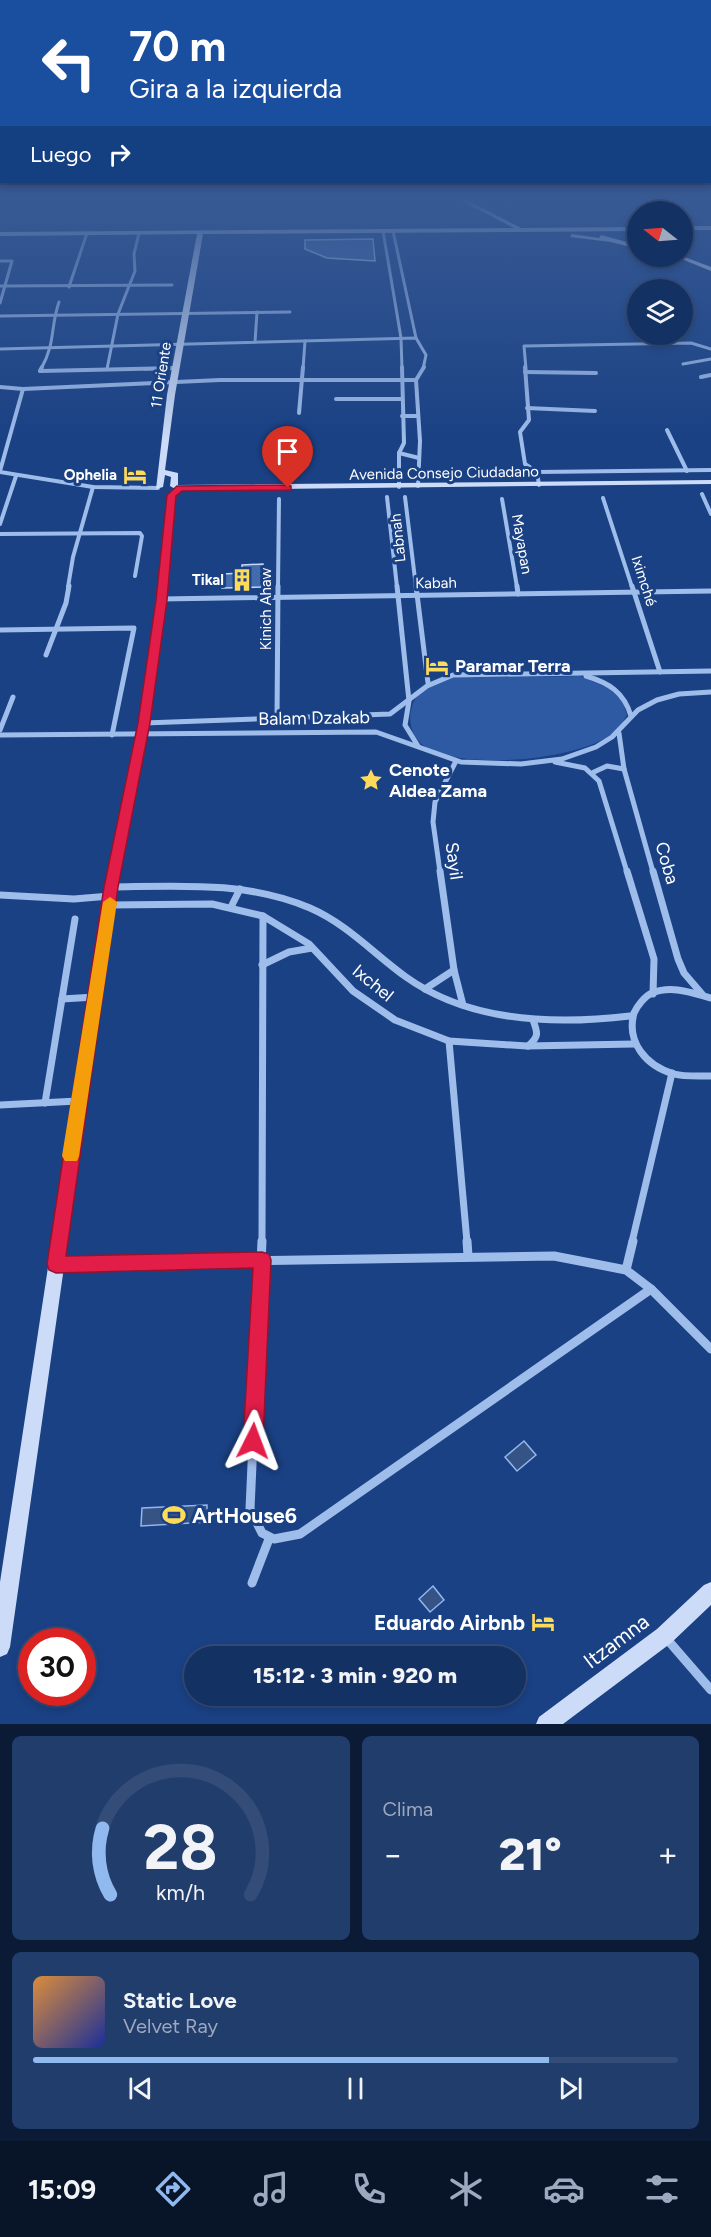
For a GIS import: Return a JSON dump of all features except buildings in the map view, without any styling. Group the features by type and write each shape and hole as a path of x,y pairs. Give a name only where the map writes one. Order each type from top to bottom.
{"street":[{"path":"69,287 71,280"},
{"path":"107,369 118,314 131,280"},
{"name":"11 Oriente","path":"0,1647 78,1101 110,896 143,729 161,600 168,489 161,472 172,383 177,368 189,280"},
{"path":"391,280 401,338 404,443 399,453 399,487"},
{"path":"404,280 416,338 425,349 425,362 416,380 420,441 418,486"},
{"path":"0,303 2,286 172,285"},
{"path":"395,301 408,300"},
{"path":"59,302 54,314 52,349 40,371 177,368"},
{"path":"255,342 257,312"},
{"path":"0,316 290,312"},
{"path":"0,349 416,338"},
{"path":"299,413 305,341"},
{"path":"711,348 691,343 529,344 524,348 529,420 520,432 525,464 537,472 711,470"},
{"path":"683,364 711,358"},
{"path":"402,371 417,374"},
{"path":"525,372 596,374"},
{"path":"701,377 711,375"},
{"path":"0,387 23,389 172,383 401,382 416,380"},
{"path":"23,389 0,472 93,487 168,489 175,476 161,472"},
{"path":"336,399 401,399"},
{"path":"527,408 595,411"},
{"path":"402,416 418,416"},
{"path":"667,430 687,471"},
{"path":"404,443 420,441"},
{"path":"399,453 418,458"},
{"path":"537,472 539,486"},
{"path":"0,524 16,476"},
{"name":"Avenida Consejo Ciudadano","path":"168,489 711,482"},
{"path":"46,655 54,629 66,603 79,532 93,487"},
{"path":"702,494 711,514"},
{"path":"387,497 409,701 405,725 420,748"},
{"name":"Labnah","path":"405,497 428,683"},
{"name":"Iximché","path":"603,498 636,592 660,672"},
{"name":"Kinich Ahaw","path":"277,720 279,499"},
{"name":"Mayapan","path":"502,499 518,594"},
{"path":"0,534 133,531 142,534 135,576"},
{"name":"Kabah","path":"161,600 711,591"},
{"path":"0,630 134,628 112,735"},
{"path":"0,735 112,735 143,729 390,714 409,701 428,683 439,677 453,675 711,671"},
{"path":"580,674 622,692 628,702 631,716"},
{"name":"Balam Dzakab","path":"143,729 376,732 390,735 456,761 488,764 551,761 596,747 619,733 631,716 647,705 668,696 711,692"},
{"path":"0,730 13,698"},
{"name":"Coba","path":"619,733 624,770 678,959 684,973 702,994"},
{"name":"Sayil","path":"456,761 435,802 433,822 454,970 463,1005"},
{"path":"551,761 569,763 594,772 607,766 624,770"},
{"path":"594,772 605,795 654,959 653,994"},
{"path":"0,895 65,899 212,885 240,889 306,906 339,922 378,957 425,989 463,1005 533,1020 588,1022 630,1016"},
{"path":"231,907 240,889"},
{"name":"Ixchel","path":"110,896 231,907 263,916 284,927 312,948 353,991 395,1020 449,1041 527,1046 634,1044"},
{"path":"263,916 262,1260 250,1509 256,1527 269,1539 286,1540 300,1534 651,1289"},
{"path":"45,1103 75,919"},
{"path":"262,965 290,952 312,948"},
{"path":"425,989 454,970"},
{"path":"711,998 702,994 676,990 653,994 643,999 630,1016 629,1030 634,1044 649,1061 672,1073 698,1077 711,1076"},
{"path":"62,999 95,997"},
{"path":"527,1046 536,1040 538,1034 533,1020"},
{"path":"449,1041 468,1256"},
{"path":"626,1270 672,1073"},
{"path":"0,1105 78,1101"},
{"path":"56,1264 554,1256 626,1270 651,1289 711,1349"},
{"path":"252,1583 269,1539"},
{"name":"Itzamna","path":"546,1724 664,1635 711,1592"},
{"path":"664,1635 711,1690"}],"shaded area":[{"path":"580,676 620,693 627,715 614,733 576,750 523,759 470,759 429,749 419,741 413,731 410,720 411,709 416,698 432,682 444,678"},
{"path":"524,1441 536,1455 517,1471 505,1457"},
{"name":"ArtHouse6","path":"207,1505 207,1522 141,1526 142,1508"},
{"path":"433,1586 444,1600 430,1612 419,1599"}],"slow traffic":[{"path":"71,1156 110,902"}],"place":[{"name":"Ophelia","path":"135,475"},
{"name":"Tikal","path":"242,580"},
{"name":"Paramar Terra","path":"437,666"},
{"name":"Cenote Aldea Zama","path":"371,780"},
{"name":"ArtHouse6","path":"174,1515"},
{"name":"Eduardo Airbnb","path":"543,1622"}],"route":[{"path":"253,1441 262,1260 56,1264 111,887 144,723 161,600 172,495 178,491 177,488 288,488"}]}
